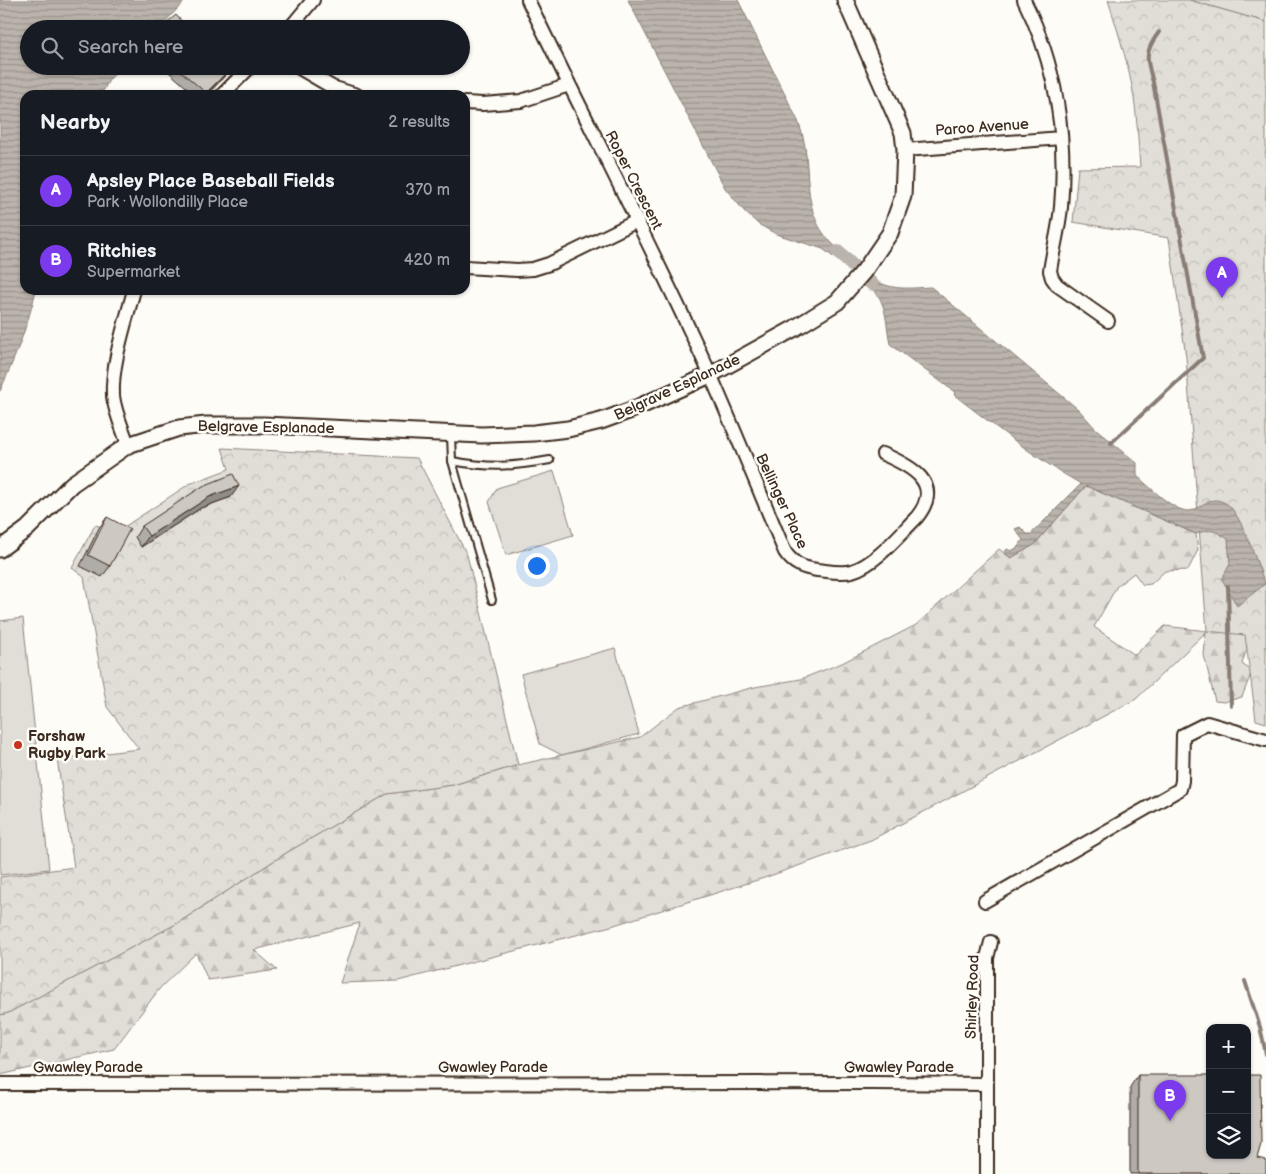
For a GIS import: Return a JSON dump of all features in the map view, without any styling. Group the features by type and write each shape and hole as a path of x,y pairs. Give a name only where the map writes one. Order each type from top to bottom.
{"street":[{"path":"296,20 313,0"},
{"name":"Roper Crescent","path":"528,0 568,85 637,221 710,375"},
{"name":"Belgrave Esplanade","path":"0,549 27,529 72,484 128,445 179,428 206,425 346,428 482,435 534,433 568,429 601,421 634,409 710,375 795,328 837,302 861,275 890,233 902,196 905,150 902,133 845,0"},
{"path":"1024,0 1030,10 1052,74 1058,101 1061,138 1061,209 1050,271 1057,285 1108,321"},
{"path":"227,90 242,75"},
{"path":"311,75 332,87 341,90"},
{"path":"470,103 522,101 568,85"},
{"name":"Paroo Avenue","path":"905,150 1061,138"},
{"path":"470,267 517,270 549,264 637,221"},
{"path":"128,445 116,409 113,386 114,370 133,295"},
{"name":"Bellinger Place","path":"710,375 785,552 795,563 805,568 840,572 860,568 888,546 923,509 926,502 926,487 918,472 883,454"},
{"path":"985,901 1180,789 1182,781 1183,735 1207,723 1266,740"},
{"name":"Shirley Road","path":"987,1174 987,958 991,942"},
{"name":"Gwawley Parade","path":"0,1084 987,1084"}],"lane":[{"path":"451,434 452,461 492,600"},
{"path":"452,461 481,466 506,466 550,460"}],"green space":[{"path":"1108,0 1189,0 1266,22 1266,723 1256,720 1245,635 1207,631 1186,357 1169,238 1073,222 1078,168 1140,167 1132,86"},
{"path":"1189,0 1266,0 1266,22"},
{"path":"222,448 417,458 467,555 518,765 453,785 387,794 286,853 176,924 8,1013 0,1015 0,877 74,867 57,759 139,749 107,707 84,577 72,568 95,525 118,531 189,484 229,469"},
{"path":"554,471 573,535 506,555 489,502 497,488"},
{"path":"1086,486 1196,534 1198,550 1188,570 1165,571 1151,584 1143,585 1134,573 1117,586 1094,627 1135,655 1165,626 1207,631 1259,633 1245,654 1242,664 1252,671 1242,697 1224,702 1215,701 1204,655 1206,632 1136,699 871,840 764,878 611,926 398,981 340,983 360,923 254,950 277,970 208,980 196,953 160,988 114,1049 0,1075 0,1015 8,1013 176,924 286,853 387,794 453,785 518,765 640,737 679,707 755,687 801,679 842,663 916,625 999,549 1011,558 1034,545"},
{"name":"Forshaw Rugby Park","path":"23,618 49,869 0,875 0,621"},
{"path":"615,648 639,734 562,755 540,744 521,674"}],"shaded area":[{"path":"0,0 186,0 167,20 20,20 20,75 114,75 104,90 20,90 20,295 35,295 21,341 0,391"},
{"path":"628,0 738,0 798,121 805,146 810,200 817,221 829,240 853,261 847,268 823,249 776,234 758,224 725,188"},
{"path":"875,280 881,284 895,287 931,287 1079,410 1095,428 1137,463 1137,476 1168,503 1188,511 1215,500 1227,504 1238,518 1254,553 1265,584 1237,606 1222,579 1230,564 1228,539 1213,531 1196,534 1086,486 1034,545 1011,558 1004,553 1007,549 1011,551 1017,548 1023,540 1015,529 1020,527 1027,534 1031,534 1081,484 1016,442 954,395 956,393 890,344 883,305 876,292 870,287"}],"building":[{"path":"176,15 181,20 170,20"},
{"path":"185,75 224,75 209,90 203,90"},
{"path":"233,474 239,486 209,497 149,536 142,526 203,486"},
{"path":"107,517 130,529 110,566 88,555"},
{"path":"1138,1075 1206,1075 1206,1159 1251,1159 1251,1075 1260,1075 1261,1144 1257,1158 1266,1160 1266,1174 1138,1174"}],"waterway":[{"path":"1111,443 1203,358 1148,61 1151,45 1159,32"},
{"path":"838,252 872,284"},
{"path":"1228,586 1231,706"},
{"path":"1245,981 1260,1027 1266,1054"}],"place":[{"name":"Apsley Place Baseball Fields","path":"1222,298"},
{"name":"Forshaw Rugby Park","path":"18,745"},
{"name":"Ritchies","path":"1170,1121"}]}
